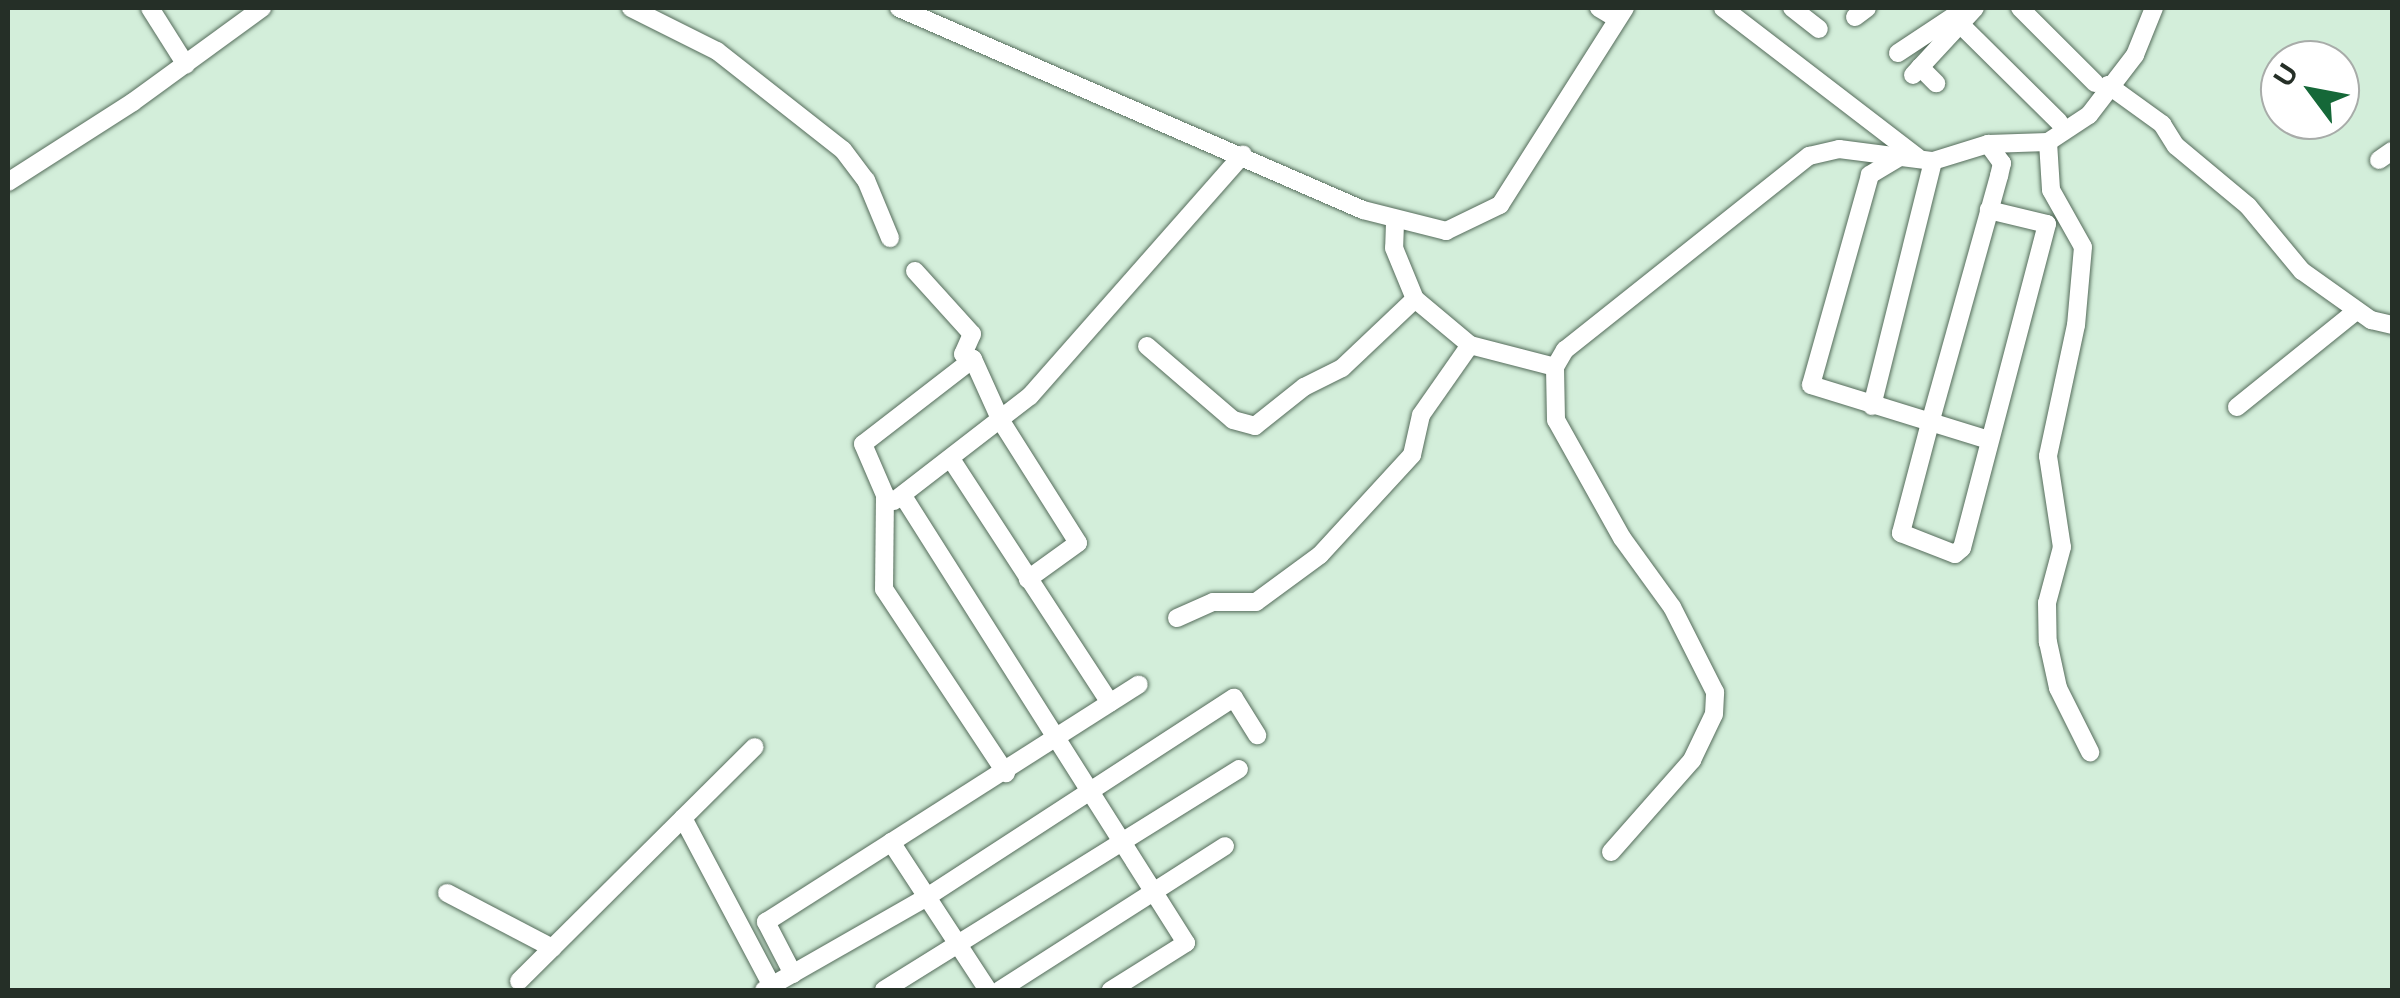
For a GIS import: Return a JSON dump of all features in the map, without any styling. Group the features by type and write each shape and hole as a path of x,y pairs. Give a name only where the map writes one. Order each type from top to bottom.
{"street":[{"path":"150,8 186,65"},
{"path":"8,182 186,65 262,8"},
{"path":"630,8 717,50 844,150 866,180 890,238"},
{"path":"899,8 1396,223 1446,231 1500,205 1621,13 1599,8"},
{"path":"1723,8 1919,159"},
{"path":"1792,8 1820,28"},
{"path":"1898,53 1975,8"},
{"path":"2020,8 2102,84 2162,124 2176,146 2248,206 2302,271 2356,312 2392,325"},
{"path":"1989,440 1812,384 1870,175 1919,159 1988,144 2048,142 2089,115 2102,84 2136,56 2155,20 2154,8"},
{"path":"1936,84 1916,71 1963,16"},
{"path":"1963,16 2059,122"},
{"path":"2048,142 2051,190 2083,247 2076,324 2048,456 2062,547 2047,604 2048,642 2058,688 2090,752"},
{"path":"1988,144 2002,163 1930,423 1901,533 1955,554 2047,224 1989,210"},
{"path":"1611,852 1692,760 1714,714 1716,692 1672,607 1622,538 1556,420 1556,368 1565,350 1810,156 1839,149 1919,159"},
{"path":"886,506 1001,421 1243,154"},
{"path":"1872,406 1919,159"},
{"path":"1396,223 1394,248 1415,299 1470,346 1556,368"},
{"path":"915,271 972,334 963,354 973,358 1001,421 1078,543 1028,579"},
{"path":"1147,346 1233,420 1255,426 1304,387 1342,368 1415,299"},
{"path":"2237,407 2356,312"},
{"path":"1177,618 1213,602 1256,602 1320,556 1412,455 1421,415 1470,346"},
{"path":"973,358 863,444 886,506 884,589 1006,773"},
{"path":"951,459 1110,703"},
{"path":"903,496 1186,943 1111,990"},
{"path":"793,974 766,922 1006,773 1139,684"},
{"path":"683,818 770,989 927,896 1234,698 1257,735"},
{"path":"520,980 755,747"},
{"path":"884,990 1239,769"},
{"path":"892,842 988,990"},
{"path":"1000,990 1225,846"},
{"path":"448,893 552,948"}]}
